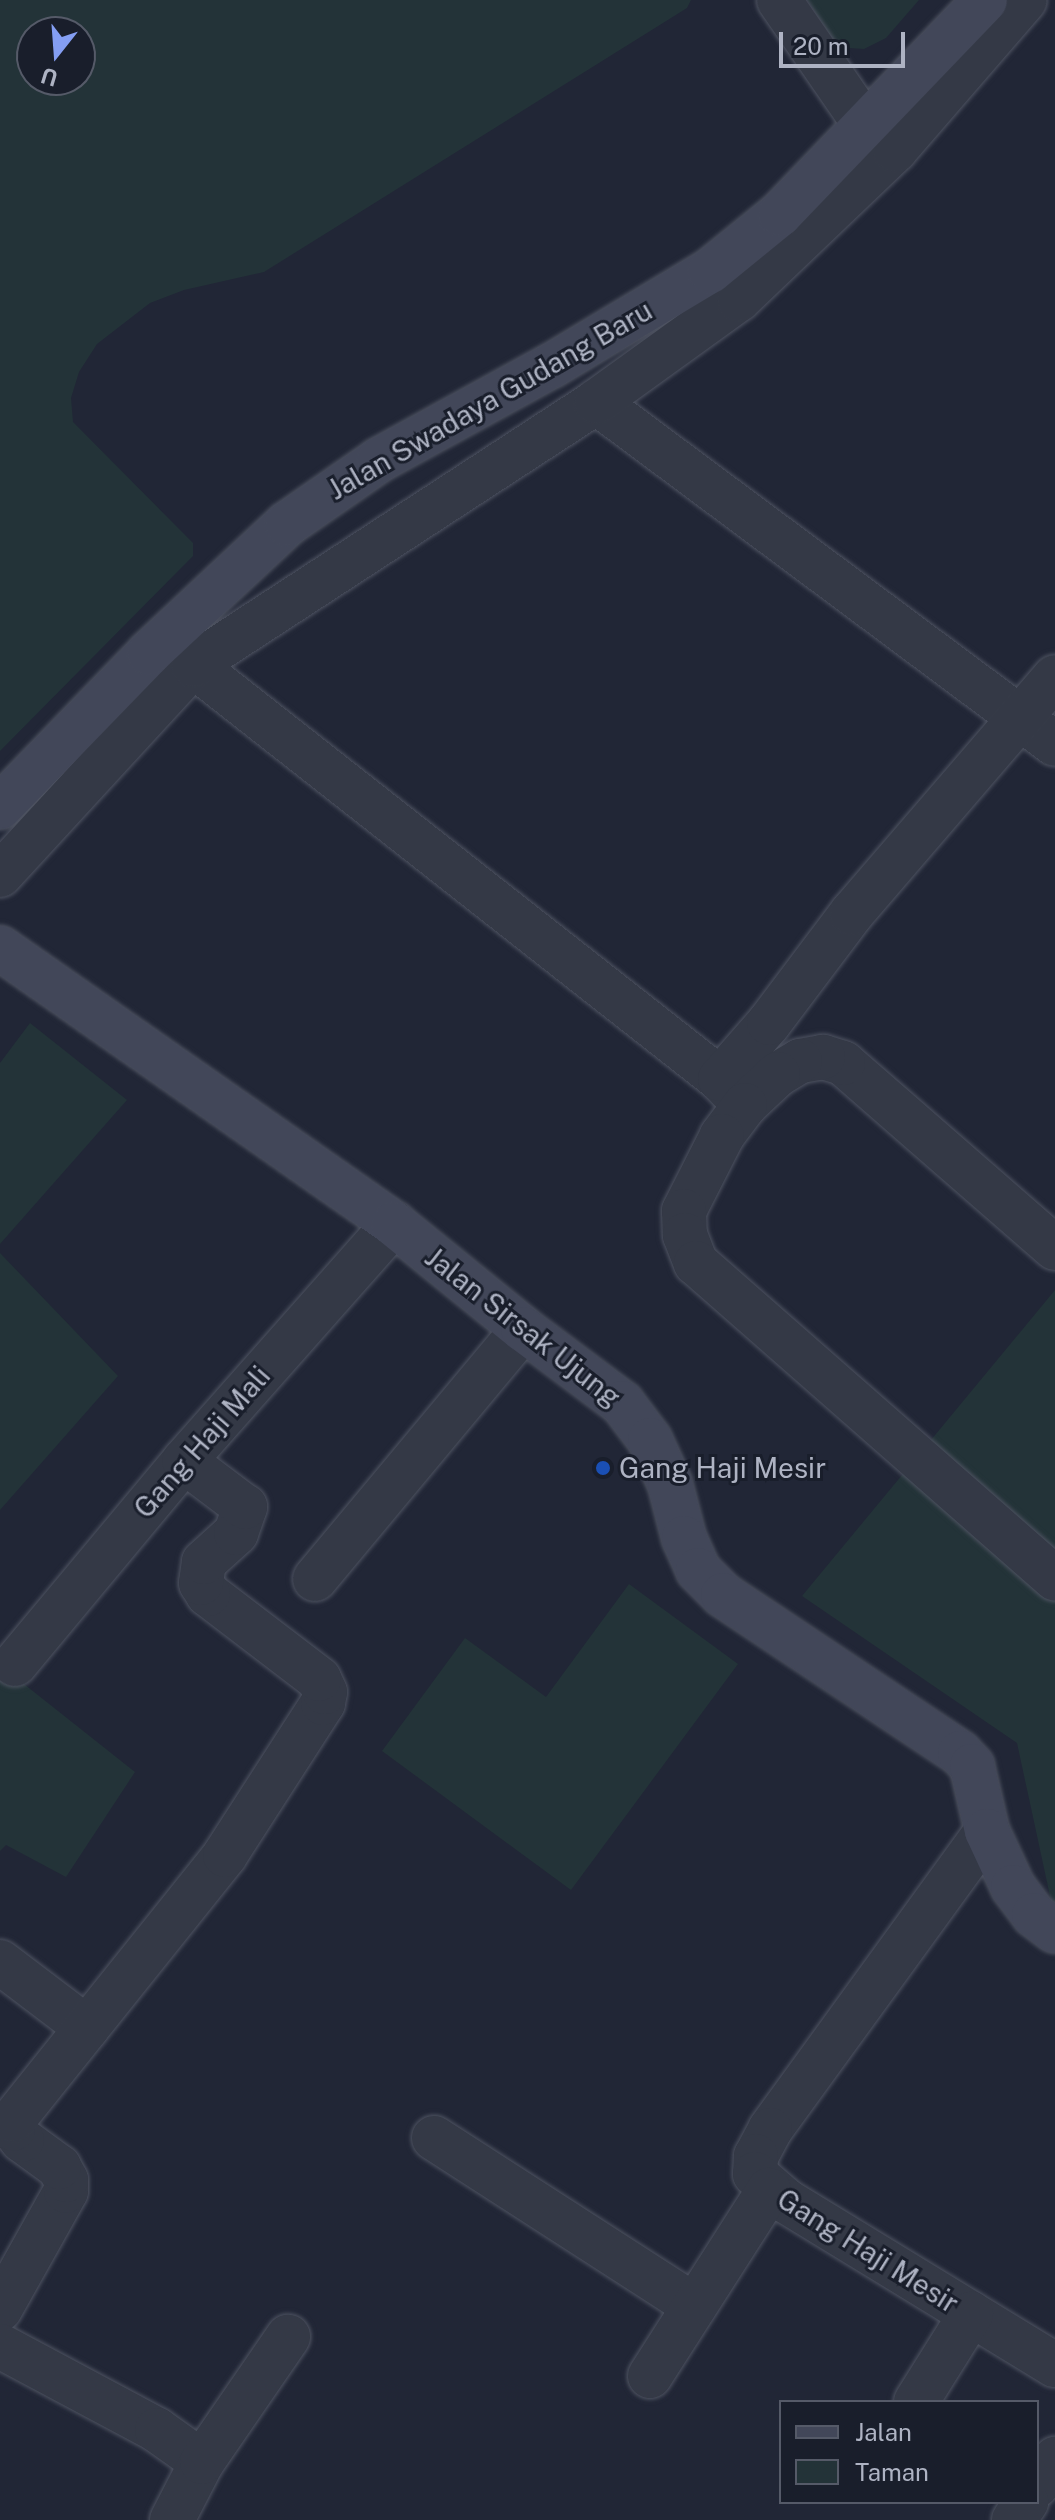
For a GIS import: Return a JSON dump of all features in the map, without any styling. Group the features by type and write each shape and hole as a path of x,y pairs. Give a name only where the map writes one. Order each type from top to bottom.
{"street":[{"path":"779,0 866,126"},
{"name":"Jalan Swadaya Gudang Baru","path":"0,807 149,653 287,524 333,489 379,460 551,366 710,271 780,214 985,0"},
{"path":"0,875 193,665 596,402 739,299 895,150 1025,0"},
{"path":"596,402 1039,732"},
{"path":"193,665 732,1092"},
{"path":"1055,677 1039,732 852,913 769,1023 732,1092 722,1136 684,1211 685,1235 696,1263 1055,1578"},
{"name":"Jalan Sirsak Ujung","path":"0,948 394,1224 523,1329 622,1403 650,1440 670,1484 684,1538 698,1570 723,1595 960,1753 972,1766 979,1785 987,1831 1013,1887 1034,1915 1055,1931"},
{"path":"732,1092 778,1074 800,1061 823,1057 843,1063 1055,1248"},
{"name":"Gang Haji Mali","path":"15,1664 184,1461 394,1224"},
{"path":"315,1579 523,1329"},
{"path":"0,2309 66,2191 66,2180 59,2167 22,2140 13,2129 13,2120 225,1855 323,1703 325,1692 319,1679 208,1594 201,1583 204,1562 236,1533 245,1507 184,1461"},
{"name":"Gang Haji Mesir","path":"987,1831 770,2130 754,2166 755,2174 769,2190 1055,2365"},
{"path":"0,1962 87,2028"},
{"path":"434,2138 695,2306"},
{"path":"650,2376 769,2190"},
{"path":"917,2400 971,2314"},
{"path":"172,2520 202,2462 288,2337"},
{"path":"0,2346 157,2430 202,2462"},
{"path":"1039,2482 1055,2459"}],"green space":[{"path":"0,0 691,0 687,8 264,272 184,290 150,303 97,344 79,372 71,398 73,422 193,543 193,556 0,751"},
{"path":"807,0 919,0 886,38 864,49 849,48 832,38"},
{"path":"30,1023 127,1100 0,1244 0,1063"},
{"path":"0,1253 118,1376 0,1510"},
{"path":"1055,1290 1055,1919 1017,1743 802,1596"},
{"path":"629,1584 738,1664 571,1890 382,1751 465,1638 546,1697"},
{"path":"0,1665 135,1772 66,1877 6,1845 0,1851"}],"place":[{"name":"Gang Haji Mesir","path":"603,1468"}]}
